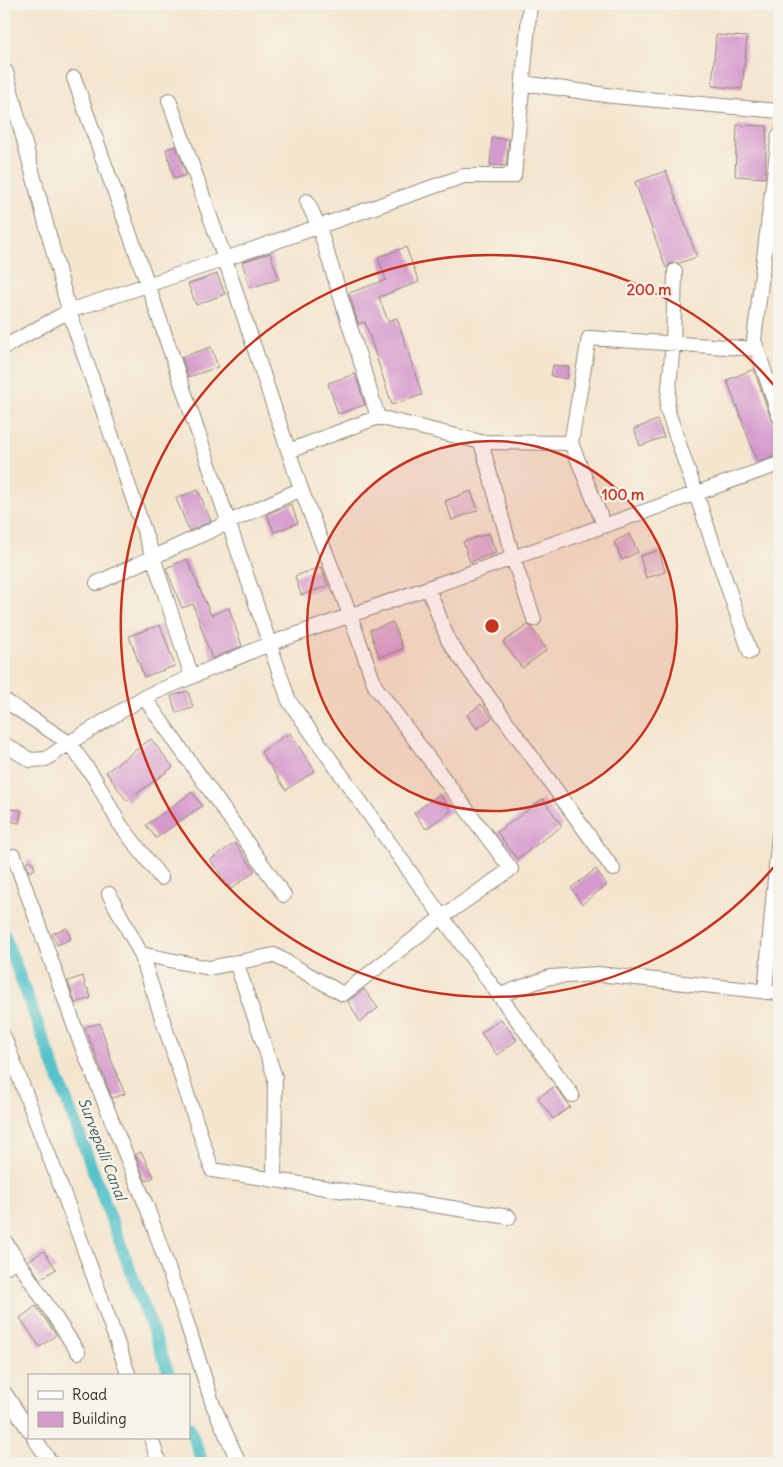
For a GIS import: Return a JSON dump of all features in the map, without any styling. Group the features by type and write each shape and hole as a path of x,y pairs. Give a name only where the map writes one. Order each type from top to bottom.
{"street":[{"path":"4,347 69,311 464,176 514,176 530,4"},
{"path":"6,72 69,311 192,677"},
{"path":"74,78 148,285 289,701 442,917 572,1095"},
{"path":"523,83 613,96 779,111"},
{"path":"141,954 209,968 274,955 343,994 442,917 512,869 375,686 288,450 225,259 169,100"},
{"path":"779,135 754,340 779,416"},
{"path":"306,201 319,227 378,417"},
{"path":"674,271 673,344 667,409 750,652"},
{"path":"604,526 572,443 589,338 756,349"},
{"path":"288,450 378,417 481,442 572,443"},
{"path":"481,442 513,558 534,619"},
{"path":"4,744 30,760 46,759 144,697 269,644 779,464"},
{"path":"97,583 302,488"},
{"path":"428,588 449,642 613,870"},
{"path":"144,697 284,895"},
{"path":"4,700 69,743 95,779 119,823 161,878"},
{"path":"765,992 779,833"},
{"path":"14,856 79,1039 148,1210 185,1316 213,1406 239,1463"},
{"path":"109,894 141,954 212,1170 509,1217"},
{"path":"236,962 275,1077 274,1180"},
{"path":"500,995 550,977 598,974 779,993"},
{"path":"4,1037 129,1374"},
{"path":"4,1240 78,1352"},
{"path":"4,1268 17,1259"},
{"path":"4,1392 28,1428"},
{"path":"35,1440 50,1463"},
{"path":"152,1440 159,1463"}],"building":[{"path":"716,35 747,37 742,89 712,86"},
{"path":"737,125 767,126 765,178 735,176"},
{"path":"492,138 509,139 506,166 490,165"},
{"path":"176,146 186,175 174,179 166,149"},
{"path":"666,171 697,257 679,263 671,263 666,268 635,182"},
{"path":"406,247 419,282 379,297 388,321 397,318 422,395 392,405 365,322 358,324 349,293 386,280 378,257"},
{"path":"270,253 279,279 250,288 242,262"},
{"path":"217,274 225,294 196,305 188,284"},
{"path":"211,347 218,367 188,377 182,357"},
{"path":"553,365 569,367 567,379 551,376"},
{"path":"754,369 771,419 779,426 779,455 757,462 727,380"},
{"path":"355,374 365,405 338,414 328,383"},
{"path":"657,420 664,437 640,446 634,429"},
{"path":"198,490 211,521 189,531 176,498"},
{"path":"471,491 478,510 452,520 445,501"},
{"path":"291,504 298,523 274,532 267,514"},
{"path":"489,533 496,553 470,562 463,542"},
{"path":"629,534 638,552 622,560 614,542"},
{"path":"659,550 665,572 646,578 640,556"},
{"path":"187,559 211,615 229,608 242,646 212,659 193,604 182,608 166,568"},
{"path":"321,567 328,586 301,595 295,576"},
{"path":"393,622 403,649 379,657 370,630"},
{"path":"160,625 175,666 144,677 129,636"},
{"path":"528,625 547,650 522,668 503,642"},
{"path":"188,691 193,708 176,713 171,696"},
{"path":"481,704 492,718 477,729 467,715"},
{"path":"290,733 315,771 286,790 261,752"},
{"path":"151,739 173,767 127,801 106,772"},
{"path":"192,792 202,806 156,838 146,825"},
{"path":"439,794 451,811 426,829 414,813"},
{"path":"543,799 562,826 517,859 497,832"},
{"path":"11,809 21,810 19,823 9,821"},
{"path":"235,843 255,871 231,889 210,860"},
{"path":"31,860 35,869 29,872 26,862"},
{"path":"596,869 607,885 582,904 571,888"},
{"path":"66,928 71,939 57,945 52,934"},
{"path":"83,976 86,989 88,988 91,998 75,1003 68,981"},
{"path":"364,989 378,1008 360,1022 348,1001"},
{"path":"501,1019 517,1040 497,1055 481,1033"},
{"path":"100,1023 111,1059 125,1094 112,1098 85,1027"},
{"path":"555,1086 570,1107 553,1119 538,1098"},
{"path":"141,1152 154,1177 146,1181 135,1155"},
{"path":"44,1251 56,1269 40,1279 28,1261"},
{"path":"36,1306 56,1335 40,1347 20,1318"}],"waterway":[{"name":"Survepalli Canal","path":"4,934 169,1374"},
{"name":"Survepalli Canal","path":"190,1429 203,1463"}]}
